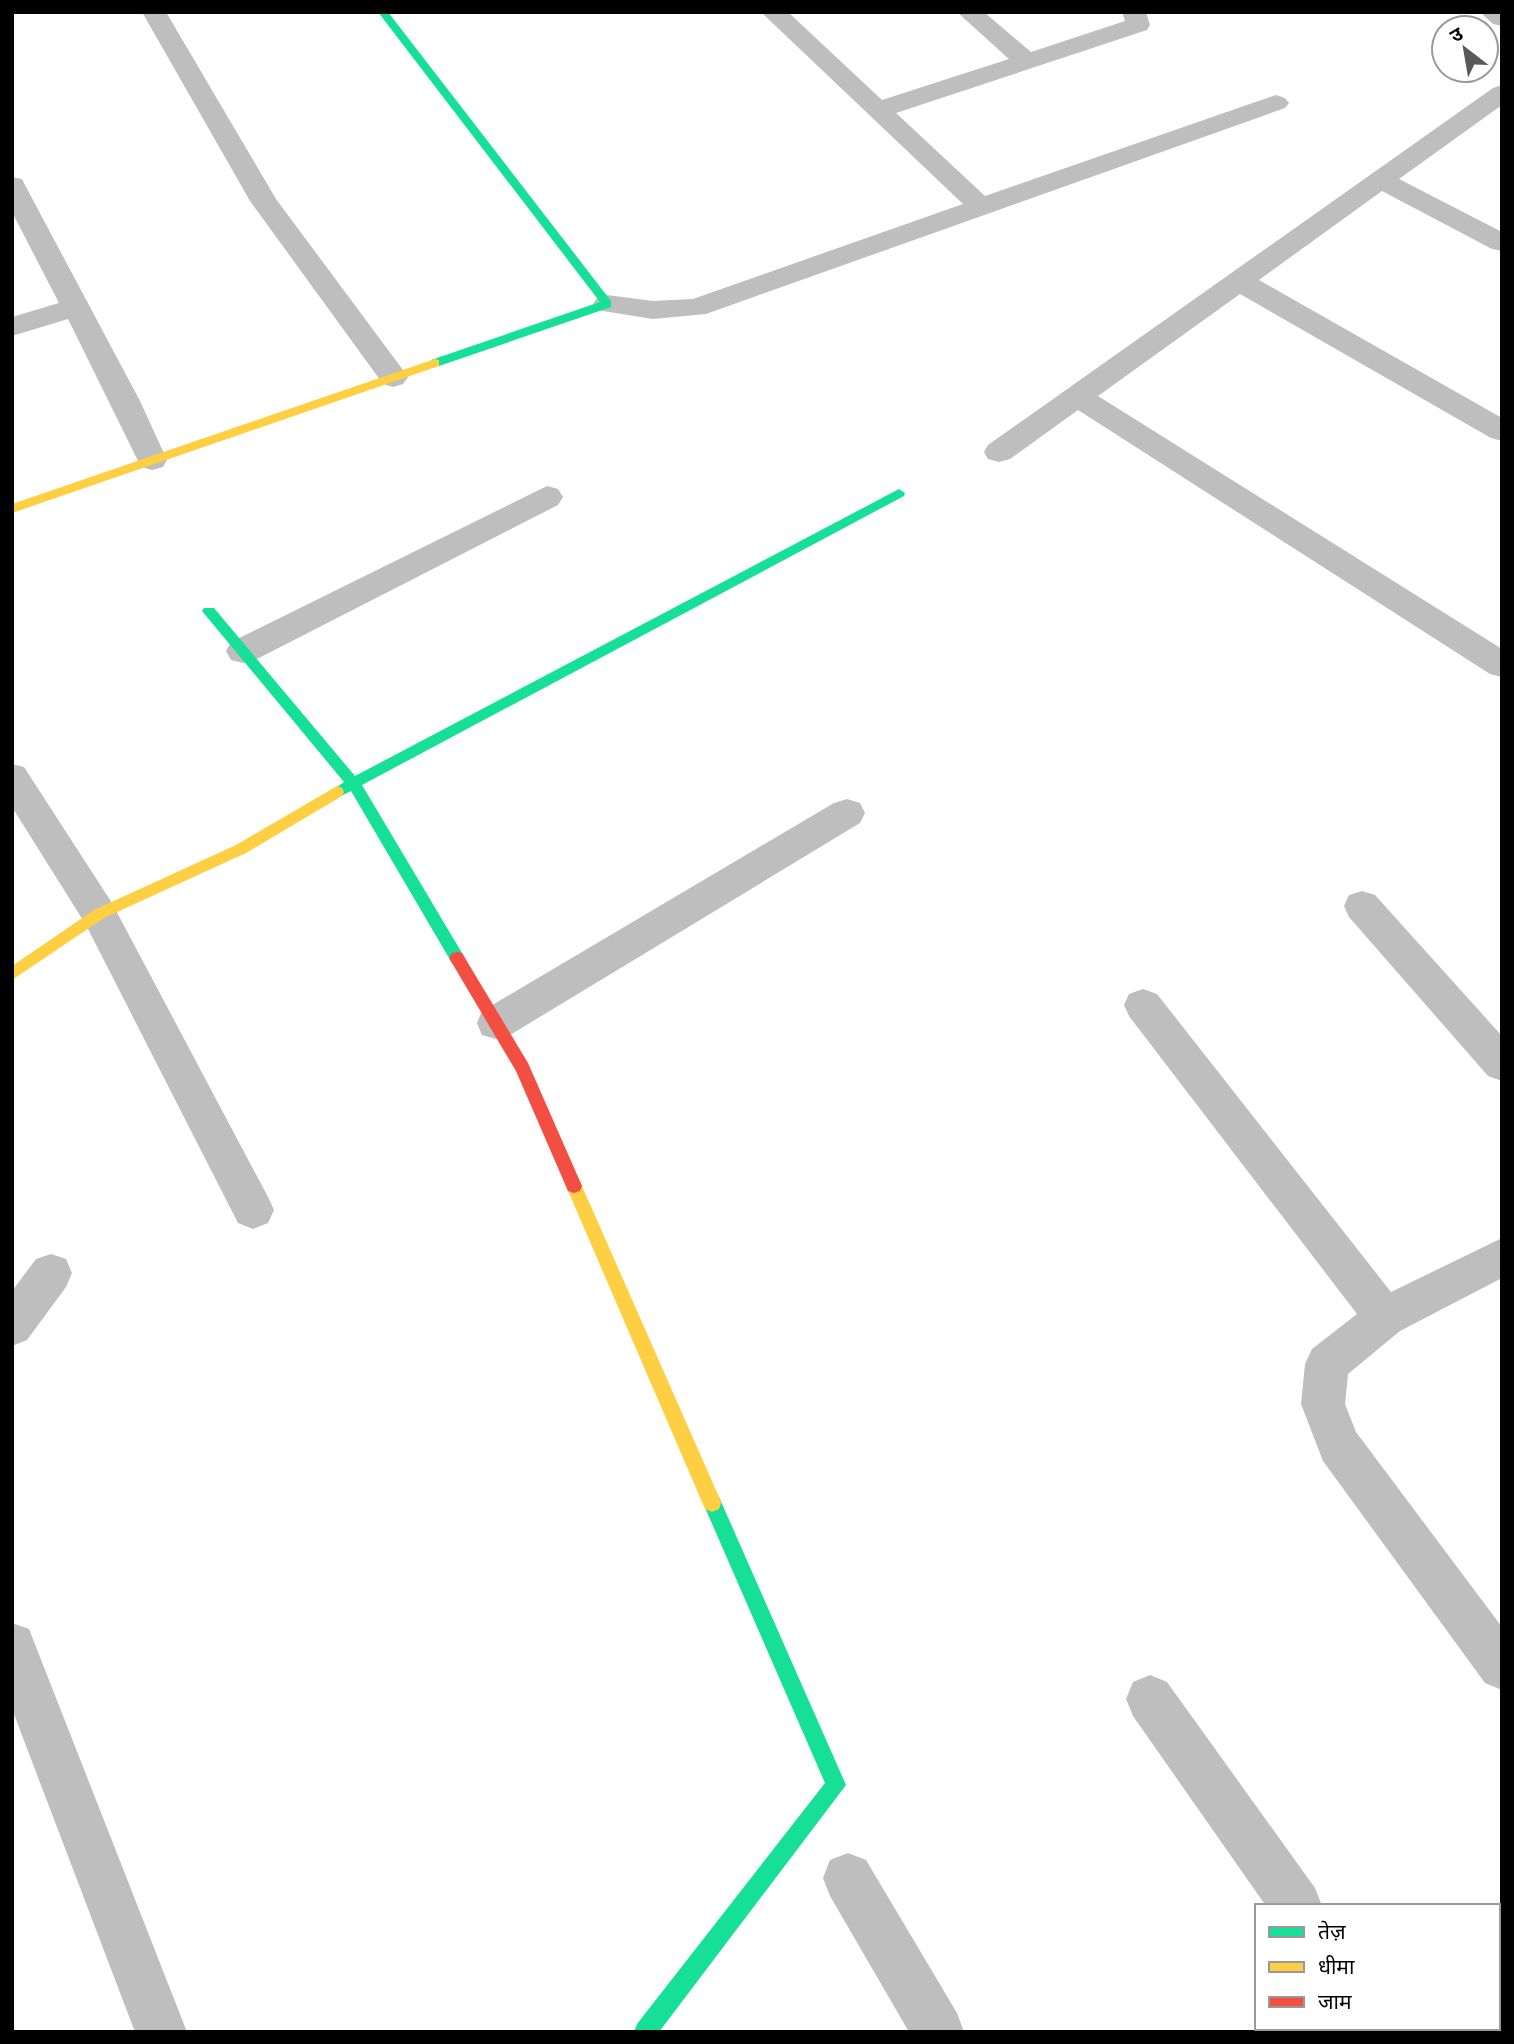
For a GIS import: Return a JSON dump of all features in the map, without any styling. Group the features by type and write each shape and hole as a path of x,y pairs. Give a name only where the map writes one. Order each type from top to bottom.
{"street":[{"path":"154,12 264,201 393,377"},
{"path":"383,12 607,304"},
{"path":"773,12 981,207"},
{"path":"969,12 1026,61"},
{"path":"878,110 1138,25 1134,12"},
{"path":"1492,12 1502,19"},
{"path":"999,452 1502,93"},
{"path":"12,509 607,304 653,310 696,308 1276,103"},
{"path":"1381,180 1502,243"},
{"path":"12,185 125,401 152,460"},
{"path":"1239,281 1502,430"},
{"path":"12,327 76,307"},
{"path":"1077,396 1502,665"},
{"path":"12,974 99,914 241,849 354,783 899,493"},
{"path":"243,651 547,497"},
{"path":"209,611 354,783 522,1068 836,1785 645,2032"},
{"path":"12,777 99,914 253,1210"},
{"path":"496,1024 847,813"},
{"path":"1362,906 1502,1064"},
{"path":"1143,1005 1385,1317"},
{"path":"1502,1257 1385,1317 1327,1364 1323,1404 1339,1446 1502,1666"},
{"path":"12,1326 51,1273"},
{"path":"12,1646 161,2032"},
{"path":"1150,1699 1296,1904"},
{"path":"848,1878 938,2032"}],"traffic: fast":[{"path":"383,12 607,304 435,363"},
{"path":"337,792 899,493"},
{"path":"209,611 353,783 457,958"},
{"path":"645,2032 836,1785 712,1503"}],"traffic: slow":[{"path":"12,509 435,363"},
{"path":"12,974 99,914 241,849 337,792"},
{"path":"574,1186 712,1503"}],"traffic: jam":[{"path":"457,958 522,1068 574,1186"}]}
